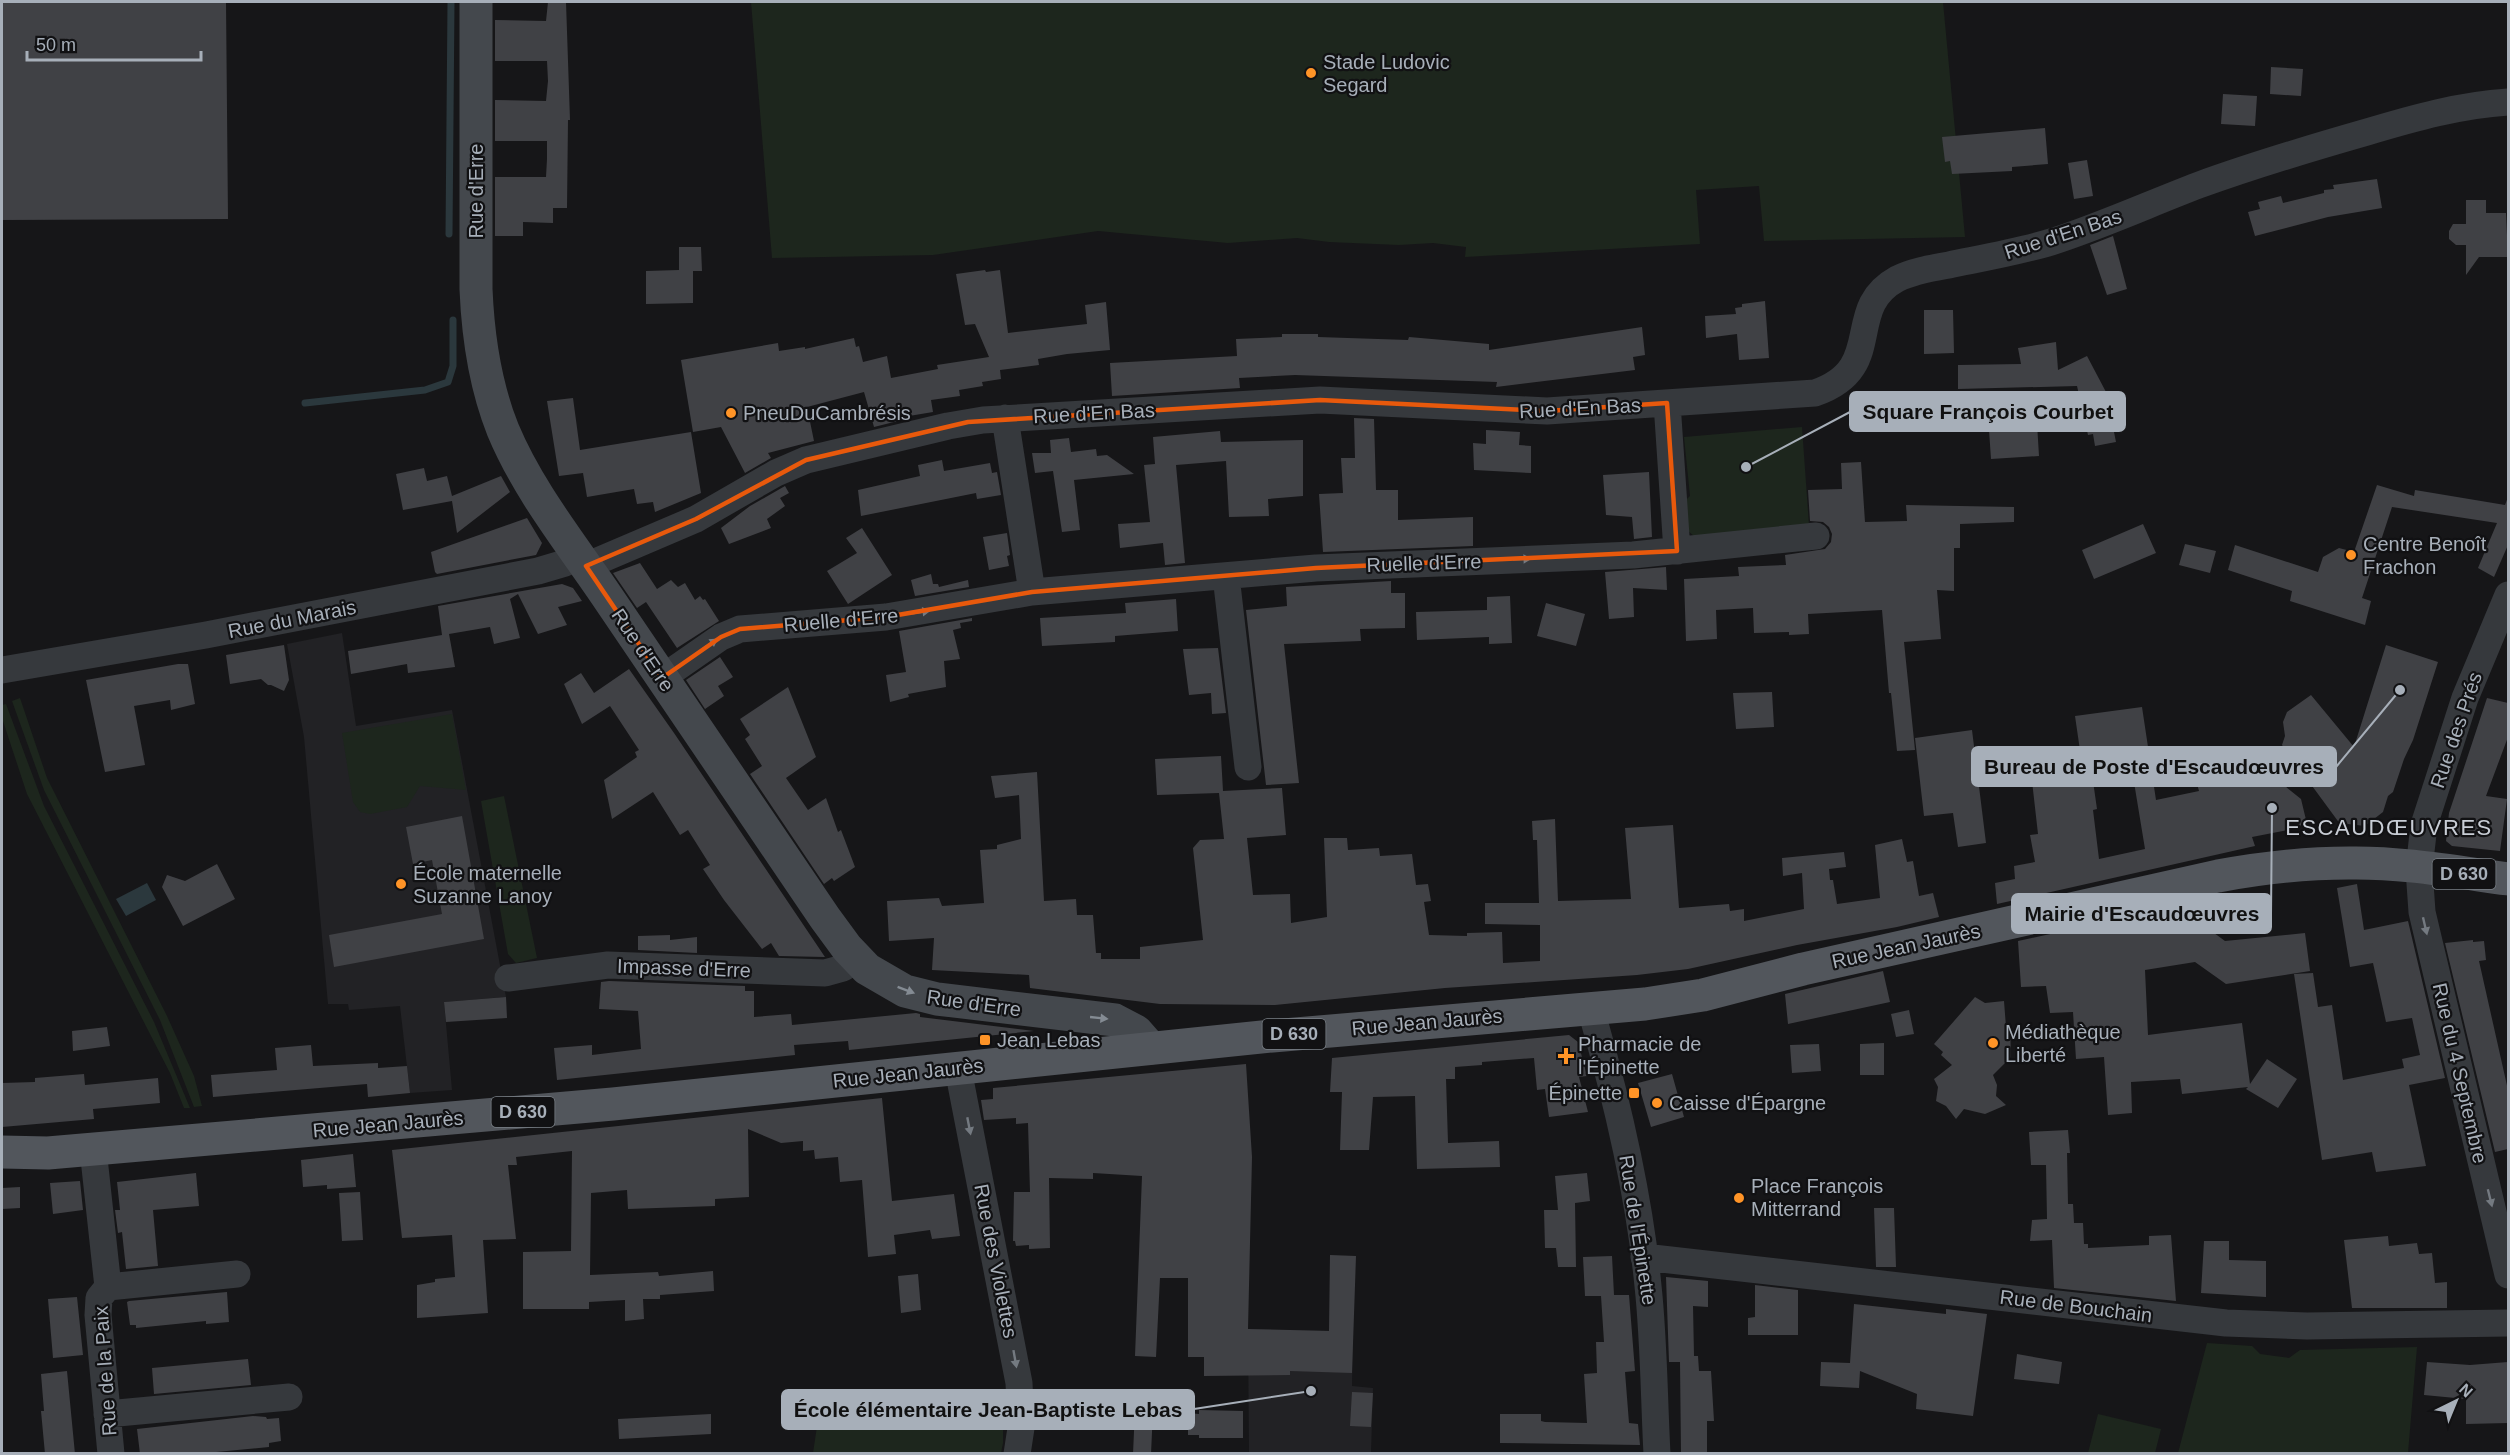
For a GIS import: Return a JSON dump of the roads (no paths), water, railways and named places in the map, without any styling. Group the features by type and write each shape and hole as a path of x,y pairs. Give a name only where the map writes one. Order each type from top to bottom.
{"main road":[{"name":"Rue Jean Jaurès","path":"2,1152 93,1149 613,1104 1391,1024 1591,1010 1703,994 1803,969 2242,871 2349,863 2419,868 2508,879"},
{"name":"Rue Jean Jaurès","path":"2,1161 48,1152"}],"street":[{"name":"Rue d'Erre","path":"476,2 477,297 485,373 496,412 512,451 582,560 825,918 858,959 879,977 905,991 921,996 1014,1010 1115,1020 1136,1031 1151,1048"},
{"name":"Rue d'En Bas","path":"582,560 696,519 776,473 806,460 948,426 1005,418 1320,400 1547,411 1789,396 1825,390 1845,377 1858,359 1867,316 1878,295 1909,274 2041,245 2222,177 2332,142 2432,114 2508,102"},
{"path":"1667,403 1677,551"},
{"path":"1005,418 1032,592"},
{"name":"Ruelle d'Erre","path":"662,678 721,637 740,629 886,617 1032,592 1316,568 1633,555 1816,536"},
{"name":"Rue du Marais","path":"2,670 197,637 582,560"},
{"path":"1226,576 1248,767"},
{"name":"Rue des Prés","path":"2419,868 2424,825 2448,748 2469,689 2508,595"},
{"name":"Rue du 4 Septembre","path":"2419,868 2422,912 2508,1275"},
{"name":"Impasse d'Erre","path":"508,978 608,965 825,973 843,968 858,959"},
{"name":"Rue de l'Épinette","path":"1591,1010 1616,1101 1644,1257 1652,1328 1657,1454"},
{"name":"Rue des Violettes","path":"958,1069 1019,1383 1021,1413 1017,1454"},
{"name":"Rue de la Paix","path":"93,1149 108,1287 99,1298 98,1315 111,1454"},
{"name":"Rue de Bouchain","path":"1644,1257 2226,1323 2307,1326 2508,1323"},
{"path":"108,1287 237,1274"},
{"path":"107,1414 289,1397"}],"waterway":[{"path":"449,234 451,2"},
{"path":"305,403 425,390 448,382 453,366 453,320"}],"place":[{"name":"Stade Ludovic Segard","path":"1311,73"},
{"name":"PneuDuCambrésis","path":"731,413"},
{"name":"Square François Courbet","path":"1746,467"},
{"name":"Centre Benoît Frachon","path":"2351,555"},
{"name":"Bureau de Poste d'Escaudœuvres","path":"2400,690"},
{"name":"Mairie d'Escaudœuvres","path":"2272,808"},
{"name":"École maternelle Suzanne Lanoy","path":"401,884"},
{"name":"Jean Lebas","path":"985,1040"},
{"name":"Médiathèque Liberté","path":"1993,1043"},
{"name":"Pharmacie de l'Épinette","path":"1566,1056"},
{"name":"Épinette","path":"1634,1093"},
{"name":"Caisse d'Épargne","path":"1657,1103"},
{"name":"Place François Mitterrand","path":"1739,1198"},
{"name":"École élémentaire Jean-Baptiste Lebas","path":"1311,1391"}],"district":[{"name":"ESCAUDŒUVRES","path":"2389,827"}]}
